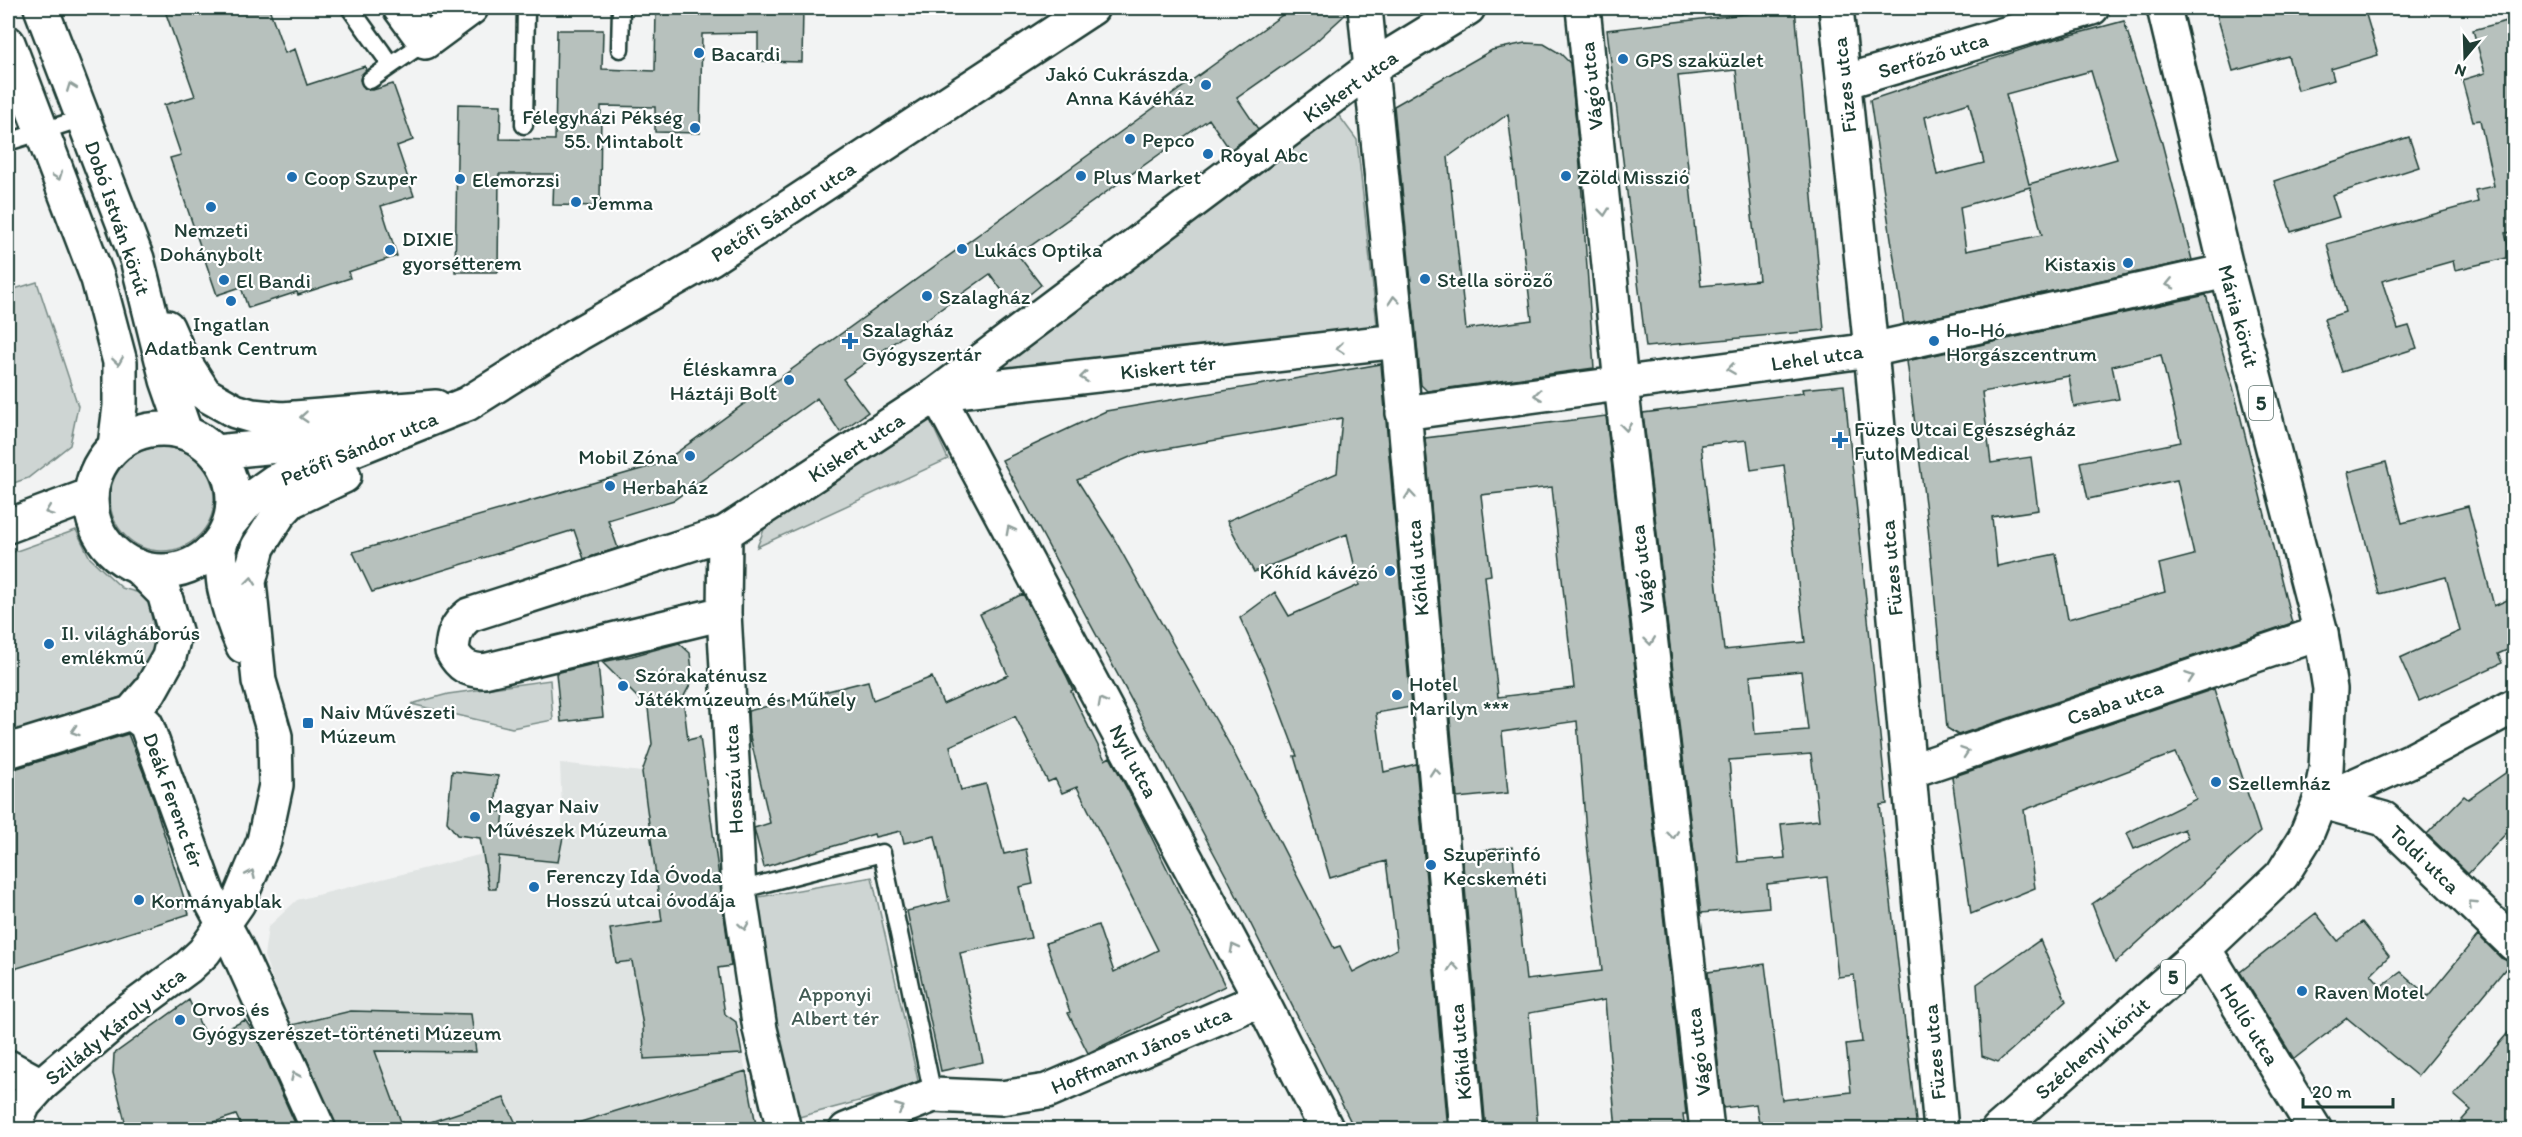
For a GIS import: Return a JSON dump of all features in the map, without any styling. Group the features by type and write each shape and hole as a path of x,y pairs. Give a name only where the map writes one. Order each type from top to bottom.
{"street":[{"name":"Dobó István körút","path":"40,8 137,259 167,380 185,432"},
{"path":"400,8 425,42 471,8"},
{"name":"Petőfi Sándor utca","path":"226,531 251,498 275,481 467,404 578,334 710,259 1092,8"},
{"name":"Kőhíd utca","path":"1365,8 1398,341 1467,1130"},
{"name":"Kiskert utca","path":"724,613 484,671 472,670 463,666 452,651 456,630 469,615 725,532 937,394 1372,67 1468,8"},
{"name":"Vágó utca","path":"1583,8 1621,384 1707,1130"},
{"name":"Füzes utca","path":"1836,8 1871,350 1941,1130"},
{"name":"Serfőző utca","path":"1844,82 2092,8"},
{"name":"Mária körút","path":"2164,8 2227,271 2321,633 2330,689 2327,760 2320,801"},
{"name":"Dobó István körút","path":"8,43 98,279 120,362 120,406 115,446"},
{"path":"137,259 179,354 205,393 235,411 252,416 282,418 467,404"},
{"name":"Lehel utca","path":"1403,413 1871,350 2227,271"},
{"name":"Kiskert tér","path":"937,394 1398,341"},
{"name":"Nyíl utca","path":"937,394 1261,999 1327,1130"},
{"path":"259,681 249,582 258,547 279,514 291,501 403,446 467,404"},
{"name":"Petőfi Sándor utca","path":"216,453 288,445 467,404"},
{"path":"226,531 209,554 193,564 174,570 155,571 137,566 121,558 107,546 97,530 92,513 91,495 94,476 103,460 115,446 130,436 148,430 166,428 185,432 202,440 216,453 226,468 232,486 233,504 226,531 218,552 231,616 259,681"},
{"path":"8,526 91,495"},
{"name":"Hosszú utca","path":"725,532 724,613 739,890 760,1029 784,1130"},
{"name":"Deák Ferenc tér","path":"8,751 131,713 158,680 171,652 175,631 164,592 137,566"},
{"name":"Csaba utca","path":"1910,771 2321,633"},
{"name":"Szilády Károly utca","path":"12,1130 24,1104 41,1085 119,1018 189,967 224,926 238,903 261,849 276,785 274,736 259,681"},
{"path":"2320,801 2414,759 2514,706"},
{"name":"Deák Ferenc tér","path":"131,713 146,724 208,895 319,1130"},
{"name":"Toldi utca","path":"2320,801 2384,819 2514,944"},
{"name":"Széchenyi körút","path":"1998,1130 2204,949 2282,875 2306,838 2320,801"},
{"name":"Holló utca","path":"2204,949 2315,1130"},
{"name":"Hoffmann János utca","path":"846,1130 933,1095 1001,1098 1047,1091 1261,999"},
{"path":"8,1067 41,1085"}],"lane":[{"path":"350,8 386,58"},
{"path":"524,125 526,8"},
{"path":"620,49 621,8"},
{"path":"370,80 425,42"},
{"path":"8,142 83,118"},
{"path":"739,890 882,853 933,1095"}],"shaded area":[{"name":"Ferenczy Ida Óvoda Hosszú utcai óvodája","path":"700,737 731,966 718,968 725,1014 736,1022 757,1129 338,1129 290,1026 264,956 268,927 297,900 483,854 558,862 563,837 560,763 642,772 652,744"}],"green space":[{"path":"1337,113 1357,140 1378,334 980,375"},
{"path":"37,282 78,406 70,445 28,478 8,485 8,291"},
{"path":"930,420 948,459 757,547 765,527"},
{"path":"162,447 182,451 199,462 210,479 214,499 210,519 199,536 182,547 162,551 142,547 125,536 114,519 110,499 114,479 125,462 142,451"},
{"path":"76,530 90,558 122,588 147,595 157,644 139,691 8,734 8,554"},
{"path":"550,680 553,720 512,728 411,704 448,694"},
{"name":"Apponyi Albert tér","path":"872,877 919,1085 799,1117 772,1018 753,898"}],"building":[{"name":"Coop Szuper","path":"164,8 269,8 285,53 295,49 307,85 365,66 366,70 360,80 365,89 373,90 393,84 413,140 397,146 414,196 381,206 397,256 348,272 350,278 248,308 241,287 217,295 170,158 181,155 164,105 195,96"},
{"path":"656,8 803,8 802,62 758,61 758,33 702,34 700,133 655,132 655,107 601,106 600,206 553,205 554,174 499,174 498,272 455,272 458,104 501,105 500,139 555,140 557,30 603,30 602,69 655,71"},
{"name":"Szalagház","path":"1292,8 1347,8 1347,13 1311,46 1237,98 1258,129 1230,150 1209,119 1018,255 1041,285 1014,307 990,274 843,379 868,412 840,432 817,398 674,500 608,520 618,548 584,559 574,530 372,592 353,552 662,463"},
{"path":"1795,8 1824,330 1646,347 1607,30","holes":["1736,70 1759,280 1701,286 1678,76"]},
{"path":"2230,8 2364,8 2378,55 2331,69 2334,80 2298,90 2288,56 2233,71 2216,12"},
{"path":"2514,19 2514,232 2505,233 2511,257 2455,270 2453,261 2382,281 2398,329 2409,326 2417,348 2342,372 2324,319 2345,312 2327,244 2478,202 2475,190 2494,186 2480,120 2473,121 2462,80 2485,73 2473,30"},
{"path":"2124,21 2162,143 2192,260 1904,324 1870,100 2045,42","holes":["2091,71 2117,159 2029,184 2006,94","1969,103 1984,163 1937,175 1925,117","2030,187 2042,235 1966,251 1960,207"]},
{"path":"1525,43 1544,44 1561,54 1570,63 1579,152 1594,368 1427,391 1421,385 1394,106 1492,50","holes":["1508,114 1532,320 1466,329 1448,157"]},
{"path":"2409,137 2419,167 2332,195 2339,217 2291,232 2274,181"},
{"path":"2206,295 2233,387 2292,623 1958,735 1947,728 1928,527 1907,361","holes":["2161,355 2181,442 2080,462 2088,499 2177,480 2194,555 2159,564 2165,592 2068,619 2056,554 1997,566 1992,517 2038,510 2031,457 1991,463 1982,392 2069,376 2074,407 2119,399 2112,366"]},
{"path":"1381,364 1411,707 1376,713 1384,772 1416,764 1448,1130 1355,1130 1230,883 1002,460 1106,411","holes":["1342,418 1337,473 1227,521 1254,572 1347,534 1359,585 1289,616 1275,592 1240,618 1266,674 1297,756 1294,756 1330,878 1386,861 1397,949 1353,972 1340,946 1334,948 1232,749 1112,535 1077,480 1137,454"]},
{"path":"1844,385 1887,804 1880,805 1917,1130 1760,1130 1756,1104 1723,1108 1708,972 1765,964 1782,1100 1851,1092 1846,1044 1862,1042 1854,975 1838,977 1827,877 1767,884 1769,907 1701,913 1643,413 1803,393 1802,389","holes":["1747,440 1751,470 1784,465 1805,642 1724,650 1701,445","1801,671 1808,730 1755,734 1750,676","1811,754 1819,820 1781,824 1785,858 1738,862 1729,760"]},
{"path":"1606,416 1686,1114 1683,1114 1685,1130 1616,1130 1605,1000 1529,1013 1538,1130 1486,1130 1462,853 1512,847 1526,980 1602,971 1587,844 1577,721 1502,732 1508,793 1457,798 1425,438","holes":["1552,487 1574,688 1498,697 1485,576 1491,575 1481,495"]},
{"path":"2386,462 2402,523 2468,506 2494,606 2514,597 2514,647 2498,654 2502,663 2419,701 2400,658 2460,631 2446,577 2379,594 2348,472"},
{"path":"1023,594 1067,677 1073,690 1071,691 1105,760 1110,757 1134,802 1225,986 1088,1053 1068,1013 1070,1012 1046,943 1098,925 1114,972 1158,950 1077,787 1062,793 1055,779 1048,782 1015,716 950,746 961,790 986,784 1004,854 1026,849 1033,884 1019,887 1031,938 960,953 983,1062 941,1071 907,911 949,901 935,836 904,843 901,831 875,837 874,834 764,867 754,828 770,823 749,732 748,711 868,681 873,700 932,677 943,704 1008,675 980,614"},
{"path":"679,643 690,653 693,679 683,698 688,740 700,737 731,966 718,968 725,1014 736,1022 742,1054 644,1059 643,1026 632,961 616,963 610,929 662,921 642,772 652,744 648,708 602,662"},
{"path":"598,663 603,717 561,722 556,673"},
{"path":"2214,689 2260,832 2115,963 2092,904 2188,838 2184,829 2134,849 2127,833 2196,799 2175,753 2024,810 2035,888 1971,914 1952,777"},
{"path":"128,734 151,792 189,914 8,971 8,771"},
{"path":"2514,767 2514,825 2468,874 2427,834 2464,796 2468,799"},
{"name":"Magyar Naiv Művészek Múzeuma","path":"452,771 498,776 495,811 504,812 502,830 563,837 558,862 499,856 496,889 489,889 480,838 457,835 447,822"},
{"path":"2316,913 2338,941 2362,922 2389,956 2371,974 2381,986 2401,972 2428,996 2478,935 2501,958 2511,962 2417,1076 2347,1018 2294,1059 2240,972"},
{"path":"2040,940 2066,1001 1998,1062 1982,1056 1977,984"},
{"path":"189,1000 207,1039 245,1020 255,1034 298,1130 243,1130 236,1115 190,1130 127,1130 113,1073 114,1054"},
{"path":"351,1011 471,1014 476,1052 375,1051 404,1130 337,1130 292,1025"},
{"path":"2514,1026 2514,1120 2506,1130 2453,1130 2471,1110 2454,1095"},
{"path":"746,1071 757,1130 575,1130 574,1124"},
{"path":"504,1098 519,1130 422,1130 421,1125"}],"place":[{"name":"Bacardi","path":"699,53"},
{"name":"GPS szaküzlet","path":"1623,59"},
{"name":"Jakó Cukrászda, Anna Kávéház","path":"1206,85"},
{"name":"Félegyházi Pékség 55. Mintabolt","path":"695,128"},
{"name":"Pepco","path":"1130,139"},
{"name":"Royal Abc","path":"1208,154"},
{"name":"Plus Market","path":"1081,176"},
{"name":"Zöld Misszió","path":"1566,176"},
{"name":"Coop Szuper","path":"292,177"},
{"name":"Elemorzsi","path":"460,179"},
{"name":"Jemma","path":"576,202"},
{"name":"Nemzeti Dohánybolt","path":"211,207"},
{"name":"Lukács Optika","path":"962,249"},
{"name":"DIXIE gyorsétterem","path":"390,250"},
{"name":"Kistaxis","path":"2128,263"},
{"name":"Stella söröző","path":"1425,279"},
{"name":"El Bandi","path":"224,280"},
{"name":"Szalagház","path":"927,296"},
{"name":"Ingatlan Adatbank Centrum","path":"231,301"},
{"name":"Szalagház Gyógyszertár","path":"850,341"},
{"name":"Ho-Hó Horgászcentrum","path":"1934,341"},
{"name":"Éléskamra Háztáji Bolt","path":"789,380"},
{"name":"Füzes Utcai Egészségház Futo Medical","path":"1840,440"},
{"name":"Mobil Zóna","path":"690,456"},
{"name":"Herbaház","path":"610,486"},
{"name":"Kőhíd kávézó","path":"1390,571"},
{"name":"II. világháborús emlékmű","path":"49,644"},
{"name":"Szórakaténusz Játékmúzeum és Műhely","path":"623,686"},
{"name":"Hotel Marilyn ***","path":"1397,695"},
{"name":"Naiv Művészeti Múzeum","path":"308,723"},
{"name":"Szellemház","path":"2216,782"},
{"name":"Magyar Naiv Művészek Múzeuma","path":"475,817"},
{"name":"Szuperinfó Kecskeméti","path":"1431,865"},
{"name":"Ferenczy Ida Óvoda Hosszú utcai óvodája","path":"534,887"},
{"name":"Kormányablak","path":"139,900"},
{"name":"Raven Motel","path":"2302,991"},
{"name":"Orvos és Gyógyszerészet-történeti Múzeum","path":"180,1020"}]}
